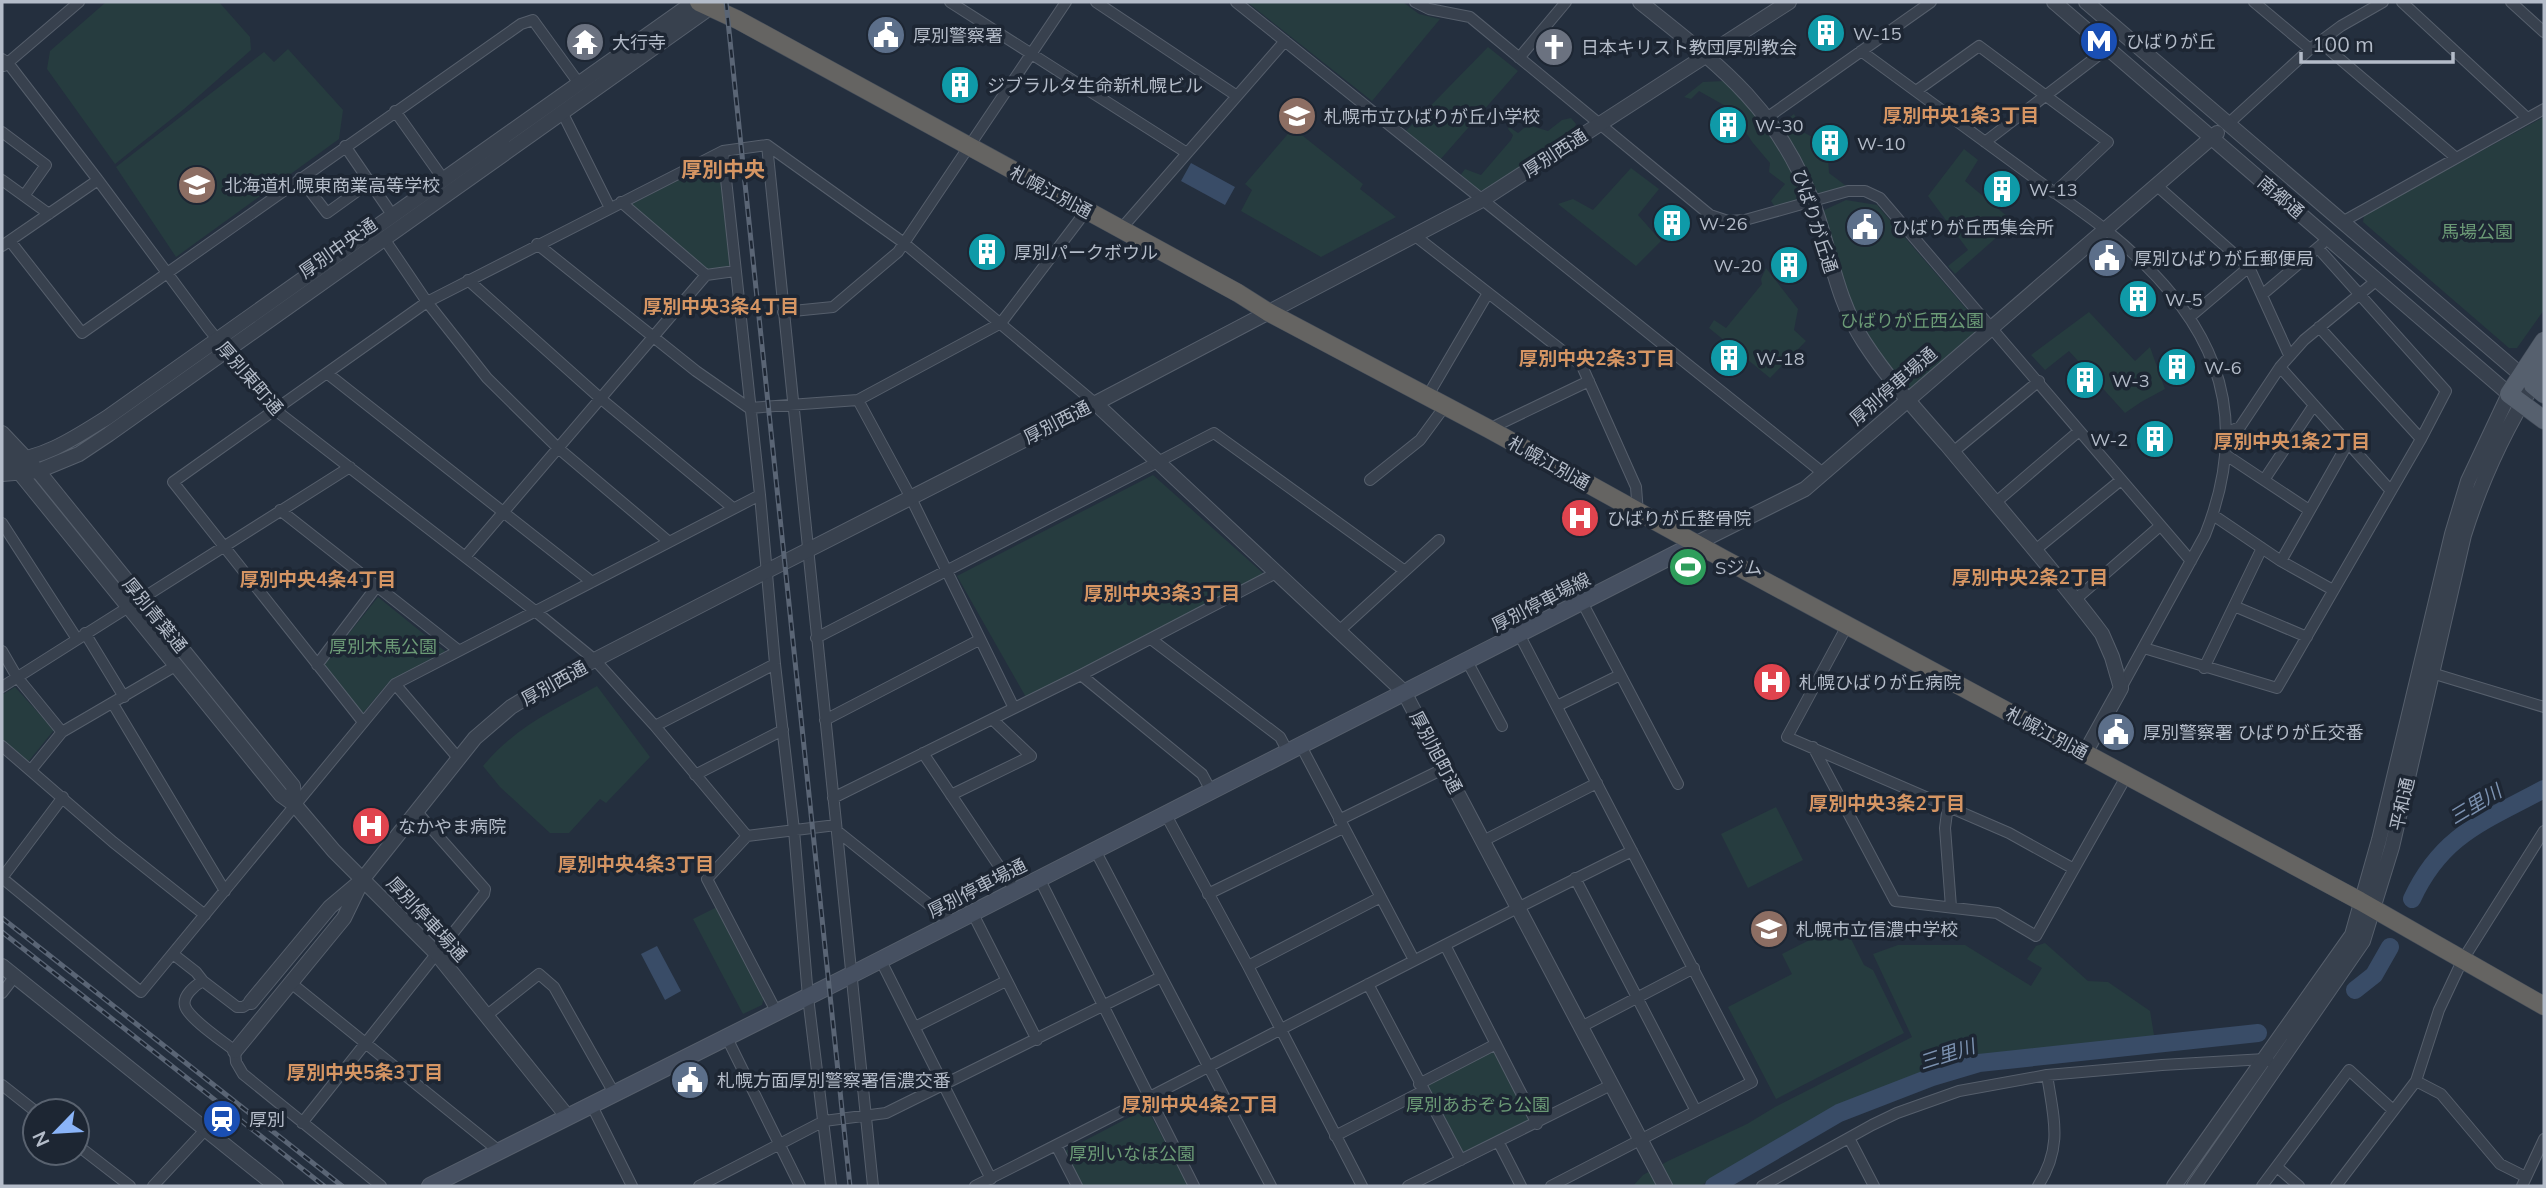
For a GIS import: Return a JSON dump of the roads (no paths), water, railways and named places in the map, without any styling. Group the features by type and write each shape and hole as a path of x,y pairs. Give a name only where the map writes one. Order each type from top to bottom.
{"highway":[{"name":"札幌江別通","path":"706,3 1238,293 1268,312 2366,905 2544,1006"}],"main road":[{"path":"2532,385 2544,341"},
{"path":"2544,368 2532,385 2515,399 2544,420"},
{"name":"厚別停車場線","path":"1404,692 1695,544"},
{"name":"厚別停車場通","path":"430,1186 777,1013 1404,692"}],"street":[{"path":"4,64 79,2"},
{"path":"950,2 1187,153"},
{"path":"783,312 833,307 898,252 1066,2"},
{"path":"1096,2 1237,96"},
{"path":"1236,2 1823,474"},
{"path":"1415,2 1429,9 1470,17 1710,215 1728,221 1745,220 1856,190 1880,198 2191,561"},
{"path":"1519,58 1566,2"},
{"name":"ひばりが丘通","path":"1640,2 1727,74 1768,117 1796,162 1813,201 1845,308 1862,340 2102,634 2112,657 2120,688"},
{"name":"厚別西通","path":"251,1002 330,907 362,880 459,759 492,722 511,707 766,570 1095,403 1482,200 1789,2"},
{"path":"1768,117 1931,2"},
{"name":"南郷通","path":"2054,2 2212,138 2323,243 2377,280 2515,399"},
{"name":"南郷通","path":"2086,2 2532,385"},
{"path":"2254,2 2310,49"},
{"path":"2228,124 2310,49 2341,26 2382,2"},
{"path":"2402,2 2527,118"},
{"path":"2511,2 2544,32"},
{"name":"厚別中央通","path":"38,471 79,454 109,434 221,344 578,82 706,3"},
{"name":"厚別中央通","path":"2,474 24,466 108,417 385,240 562,112 706,3"},
{"path":"98,180 6,244 82,333 521,24 533,20 578,82"},
{"path":"1121,229 1285,40"},
{"path":"2320,42 2455,157"},
{"path":"1916,91 1979,46 2108,142 2054,192"},
{"path":"1985,142 2108,48"},
{"path":"1861,51 2105,229 2149,267 2191,316 2214,364 2225,409 2227,432 2226,455 2213,515 2191,561 2085,753"},
{"name":"厚別東町通","path":"4,64 98,180 221,344 274,409 595,660 655,726 747,836"},
{"path":"2342,222 2544,109"},
{"path":"396,111 444,180"},
{"path":"562,112 615,205 706,275"},
{"name":"厚別停車場通","path":"1695,544 1805,488 1823,474 2228,124"},
{"path":"2,132 46,165 24,196"},
{"path":"767,145 873,1186"},
{"path":"363,722 173,482 427,302 723,151 767,145 905,243 1095,403"},
{"path":"345,146 393,216"},
{"path":"723,151 794,830 808,997 831,1186"},
{"path":"300,178 327,213 370,182"},
{"path":"2,180 49,214"},
{"path":"2156,185 2249,267 2289,355"},
{"path":"537,244 696,371 749,408 858,400 1001,323 1086,211"},
{"path":"1415,235 1582,366 1636,487 1638,513"},
{"path":"385,240 427,302 488,378 558,448 668,541"},
{"path":"2144,648 2277,688 2421,439 2446,390 2361,293 2323,243 2263,294"},
{"path":"2191,316 2249,267"},
{"path":"465,557 706,275 735,271"},
{"path":"468,280 600,398 733,508"},
{"path":"2227,432 2239,426 2289,355 2377,280"},
{"path":"1427,397 1488,293"},
{"path":"2319,327 2421,439"},
{"path":"2280,367 2391,491"},
{"path":"328,374 592,582"},
{"path":"1489,429 1589,381"},
{"path":"1952,452 2039,381"},
{"name":"平和通","path":"2174,1186 2363,941 2366,905 2392,847 2452,534 2468,481 2515,399"},
{"path":"858,400 910,496 1014,708"},
{"name":"厚別旭町通","path":"1095,403 1404,692 1665,1186"},
{"path":"2264,480 2314,405"},
{"path":"1370,480 1420,440 1444,406"},
{"path":"1995,503 2079,430"},
{"name":"厚別青葉通","path":"2,433 24,466 135,601 293,786 295,805"},
{"path":"816,638 947,573 1214,433 1405,571"},
{"path":"2281,561 2348,443"},
{"path":"2226,455 2309,510"},
{"name":"厚別中央通","path":"5,458 24,466"},
{"name":"厚別青葉通","path":"24,466 38,471 135,601 177,665 281,795 295,805 362,880"},
{"path":"2,687 349,467"},
{"path":"2034,551 2121,480"},
{"path":"63,797 2,878 141,992 395,684 760,495"},
{"path":"280,510 458,650"},
{"path":"2213,515 2281,561 2333,590"},
{"path":"2,523 124,697"},
{"path":"2076,599 2160,526"},
{"path":"1339,631 1439,540"},
{"path":"2204,668 2262,548"},
{"path":"833,798 1081,675 1276,573"},
{"path":"317,666 377,586"},
{"path":"1582,602 1678,784"},
{"path":"2234,607 2307,637"},
{"path":"1847,626 1787,737 2009,833 2074,869"},
{"path":"1519,634 1752,1082 1551,1186"},
{"path":"1151,639 1295,749 1341,824 1414,960"},
{"path":"825,720 979,640"},
{"path":"2,651 17,677 62,733"},
{"path":"1467,661 1502,726"},
{"path":"655,726 775,664"},
{"path":"31,770 62,733 177,665"},
{"path":"2426,671 2544,707"},
{"path":"1081,675 1202,774 1211,791"},
{"path":"1557,706 1620,675"},
{"path":"395,684 459,759"},
{"path":"113,704 225,891"},
{"path":"951,795 1031,756 992,719"},
{"path":"695,775 783,730"},
{"path":"2,746 113,842 205,915"},
{"path":"1813,747 1895,901 1997,914 2036,936 2126,777"},
{"path":"923,753 1015,890"},
{"path":"1208,894 1445,768"},
{"path":"1483,841 1597,783"},
{"path":"1948,805 1945,828 1951,907"},
{"path":"302,1123 484,894 485,889 417,812"},
{"path":"1166,815 1362,1186"},
{"path":"777,1013 707,879 747,836 837,828 951,922"},
{"path":"2336,1186 2409,1093 2416,1081 2439,1010 2462,961 2544,831"},
{"path":"1095,850 1271,1186"},
{"path":"880,959 944,1084 983,1184 1280,1028 1632,851"},
{"path":"1040,878 1194,1186"},
{"path":"1575,878 1696,1111"},
{"name":"厚別西通","path":"235,1051 344,918 362,880"},
{"name":"厚別停車場通","path":"362,880 436,953 567,1116"},
{"path":"1248,966 1379,898"},
{"path":"972,912 1037,1040"},
{"path":"1445,945 1537,1124"},
{"path":"173,954 237,1007 251,1002"},
{"path":"2,966 276,1186"},
{"path":"1581,1027 1695,968"},
{"path":"486,1016 539,974 554,987 614,1093"},
{"path":"2,993 15,976"},
{"path":"705,1185 824,1121 886,1113 1161,977"},
{"path":"203,981 184,999 186,1010 235,1051 239,1071 381,1186"},
{"path":"915,1027 1006,981"},
{"path":"291,983 499,1151"},
{"path":"1368,984 1461,1160"},
{"path":"727,1038 800,1186"},
{"path":"1335,1136 1496,1044"},
{"path":"1762,1186 1897,1113 1959,1091 2047,1075 2174,1064 2271,1063"},
{"name":"平和通","path":"2194,1186 2271,1063"},
{"path":"2262,1186 2349,1070 2393,1110"},
{"path":"2038,1186 2050,1166 2055,1144 2047,1075"},
{"path":"2416,1081 2441,1094 2500,1164 2524,1182 2544,1139"},
{"path":"2,1085 21,1100"},
{"path":"1408,1186 1611,1085"},
{"path":"591,1104 632,1186"},
{"path":"153,1186 206,1129"},
{"path":"1849,1138 1874,1186"},
{"path":"1499,1143 1521,1186"},
{"path":"1057,1147 1077,1186"},
{"path":"91,1155 130,1186"},
{"path":"2277,1167 2299,1186"}],"water":[{"path":"1191,163 1235,187 1225,205 1181,181"},
{"path":"657,946 681,991 665,1000 641,954"}],"waterway":[{"name":"三里川","path":"2412,899 2424,877 2451,844 2484,821 2544,789"},
{"name":"三里川","path":"2355,990 2374,975 2390,947"},
{"name":"三里川","path":"1714,1186 1839,1113 1932,1077 1979,1063 2258,1033"}],"railway":[{"path":"726,2 850,1186"},
{"path":"2,918 342,1186"},
{"path":"2,932 324,1186"}],"place":[{"name":"W-15","path":"1826,33"},
{"name":"厚別警察署","path":"886,35"},
{"name":"ひばりが丘","path":"2099,41"},
{"name":"大行寺","path":"585,42"},
{"name":"日本キリスト教団厚別教会","path":"1554,47"},
{"name":"ジブラルタ生命新札幌ビル","path":"960,85"},
{"name":"札幌市立ひばりが丘小学校","path":"1297,116"},
{"name":"W-30","path":"1728,125"},
{"name":"W-10","path":"1830,143"},
{"name":"北海道札幌東商業高等学校","path":"197,185"},
{"name":"W-13","path":"2002,189"},
{"name":"W-26","path":"1672,223"},
{"name":"ひばりが丘西集会所","path":"1865,227"},
{"name":"厚別パークボウル","path":"987,252"},
{"name":"厚別ひばりが丘郵便局","path":"2107,258"},
{"name":"W-20","path":"1789,265"},
{"name":"W-5","path":"2138,299"},
{"name":"W-18","path":"1729,358"},
{"name":"W-6","path":"2177,367"},
{"name":"W-3","path":"2085,380"},
{"name":"W-2","path":"2155,439"},
{"name":"ひばりが丘整骨院","path":"1580,518"},
{"name":"Sジム","path":"1688,567"},
{"name":"札幌ひばりが丘病院","path":"1772,682"},
{"name":"厚別警察署 ひばりが丘交番","path":"2116,732"},
{"name":"なかやま病院","path":"371,826"},
{"name":"札幌市立信濃中学校","path":"1769,929"},
{"name":"札幌方面厚別警察署信濃交番","path":"690,1080"},
{"name":"厚別","path":"222,1119"}],"district":[{"name":"厚別中央1条3丁目","path":"1961,115"},
{"name":"厚別中央","path":"723,169"},
{"name":"厚別中央3条4丁目","path":"721,306"},
{"name":"厚別中央2条3丁目","path":"1597,358"},
{"name":"厚別中央1条2丁目","path":"2292,441"},
{"name":"厚別中央2条2丁目","path":"2030,577"},
{"name":"厚別中央4条4丁目","path":"318,579"},
{"name":"厚別中央3条3丁目","path":"1162,593"},
{"name":"厚別中央3条2丁目","path":"1887,803"},
{"name":"厚別中央4条3丁目","path":"636,864"},
{"name":"厚別中央5条3丁目","path":"365,1072"},
{"name":"厚別中央4条2丁目","path":"1200,1104"}],"park label":[{"name":"馬場公園","path":"2477,231"},
{"name":"ひばりが丘西公園","path":"1912,320"},
{"name":"厚別木馬公園","path":"383,646"},
{"name":"厚別あおぞら公園","path":"1478,1104"},
{"name":"厚別いなほ公園","path":"1132,1153"}]}
